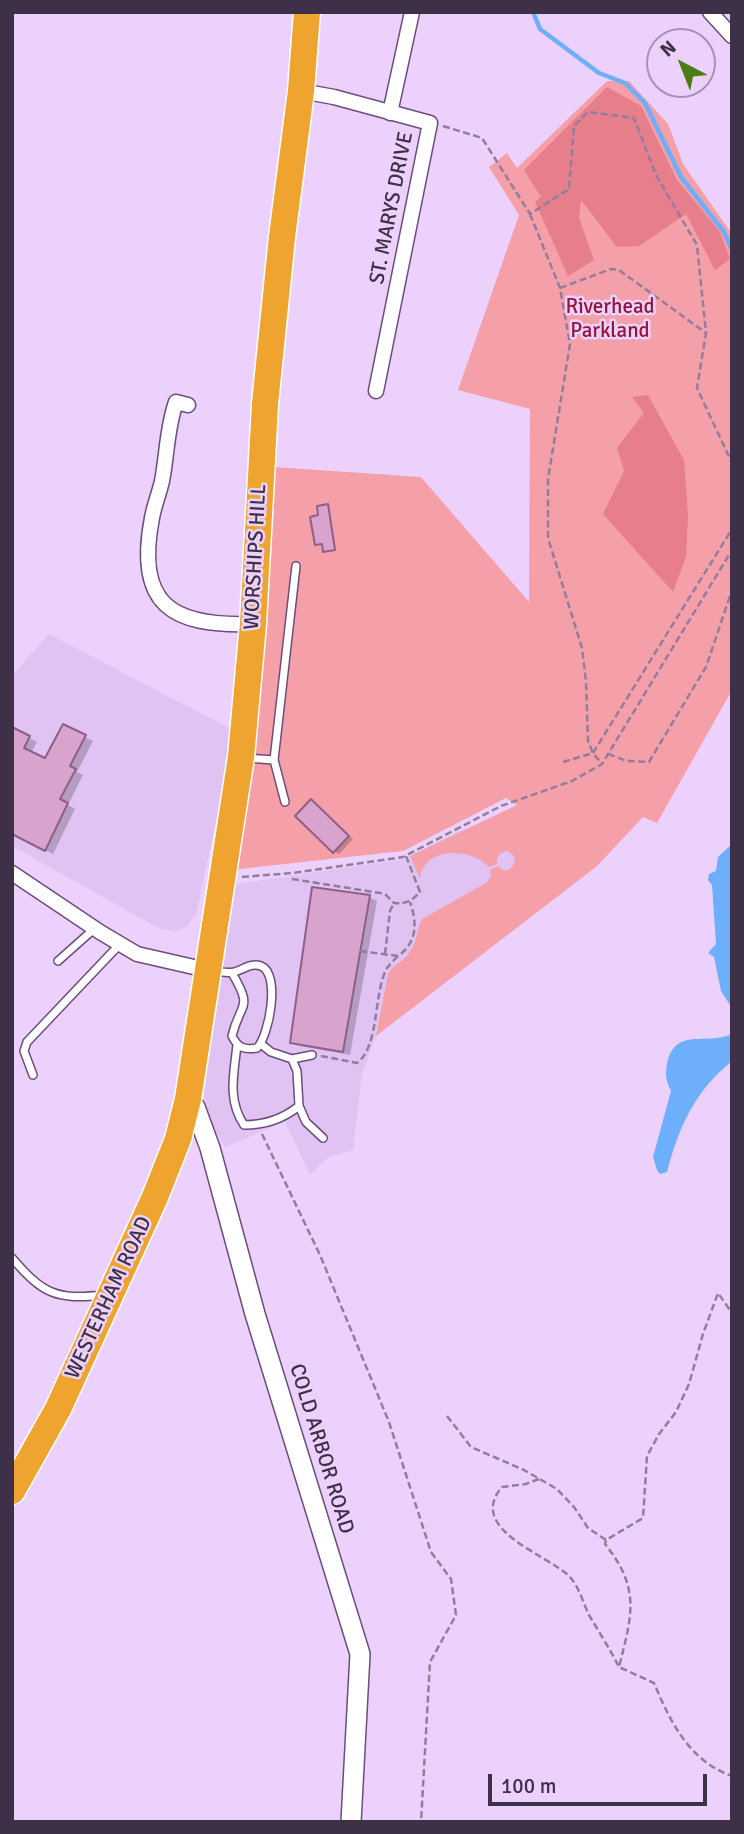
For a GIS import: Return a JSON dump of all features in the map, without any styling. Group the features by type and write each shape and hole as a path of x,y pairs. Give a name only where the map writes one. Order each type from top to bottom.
{"highway":[{"name":"WORSHIPS HILL","path":"188,1099 220,972 216,924 241,757 253,624 265,404 307,12"},
{"name":"WESTERHAM ROAD","path":"12,1491 58,1409 155,1197 178,1139 188,1099"}],"main road":[{"name":"COLD ARBOR ROAD","path":"188,1099 195,1107 210,1148 255,1314 360,1654 351,1822"}],"street":[{"path":"390,113 412,12"},
{"path":"710,12 732,36"},
{"name":"ST. MARYS DRIVE","path":"300,91 334,97 430,123 376,391"},
{"path":"176,404 162,482 152,518 147,559 152,586 166,606 184,617 205,624 253,624"},
{"path":"12,873 137,954 220,972"}],"lane":[{"path":"285,802 274,760 296,566"},
{"path":"241,757 274,760"},
{"path":"58,961 95,929"},
{"path":"33,1075 24,1051 27,1042 120,944"},
{"path":"260,965 267,970 273,982 270,1010 261,1044 257,1048 246,1050 237,1045 232,1037 246,1003 244,992 220,972 260,965"},
{"path":"261,1044 271,1052 292,1059 297,1071 299,1106 306,1122 323,1138"},
{"path":"237,1045 232,1084 234,1102 244,1125 257,1125 290,1114 299,1106"},
{"path":"292,1059 312,1055"},
{"path":"12,1258 30,1278 61,1296 74,1298 111,1294"}],"path":[{"path":"530,214 569,189 574,126 588,112 634,117 656,175 697,244 706,333 697,388 732,463"},
{"path":"430,123 482,138 530,214 560,288 569,344 548,479 548,538 582,648 588,741 602,764"},
{"path":"560,288 611,269 619,270 706,333"},
{"path":"563,762 593,753 732,529"},
{"path":"222,878 311,871 406,856 501,806 572,781 602,764 732,550"},
{"path":"608,754 627,761 649,762 706,667 732,590"},
{"path":"292,879 385,894 394,903 410,902 420,892 420,887 406,856"},
{"path":"312,1055 357,1063 361,1060 368,1044 386,970 408,948 415,928 416,917 410,902"},
{"path":"385,954 390,911 394,903"},
{"path":"360,951 398,956"},
{"path":"257,1125 320,1255 389,1422 431,1552 451,1579 456,1615 430,1662 421,1822"},
{"path":"606,1540 643,1518 647,1456 676,1412 689,1384 718,1293 732,1313"},
{"path":"447,1416 471,1447 524,1470 557,1489 574,1507 588,1528 606,1540"},
{"path":"539,1479 526,1484 502,1487 495,1495 495,1520 500,1528 571,1578 619,1667 654,1683 680,1736 697,1754 732,1776"},
{"path":"606,1540 605,1544 625,1576 631,1600 629,1626 619,1667"}],"shaded area":[{"path":"607,87 641,106 677,180 720,232 730,259 715,270 686,214 639,246 617,247 581,200 579,218 594,260 568,276 535,202 541,197 524,170"},
{"path":"648,395 684,460 688,516 686,557 673,592 603,514 624,471 617,448 644,413 632,397"},
{"path":"49,634 235,731 196,915 187,926 176,931 160,929 12,846 12,676"},
{"path":"578,786 643,817 597,866 376,1036 362,1074 353,1150 329,1157 310,1175 285,1122 225,1147 209,1121 204,1093 236,884 404,859 459,831"}],"green space":[{"name":"Riverhead Parkland","path":"607,81 629,81 668,124 683,164 732,234 732,690 657,823 643,817 597,866 376,1036 388,974 412,949 422,919 486,883 491,877 490,870 498,866 509,870 515,863 514,856 507,851 500,853 497,864 489,867 471,856 449,853 430,860 423,868 420,879 410,856 517,805 506,798 403,851 221,871 259,466 421,477 529,602 530,409 458,390 519,215 489,167 507,153 517,168"}],"water":[{"path":"732,844 732,1008 721,991 714,957 708,953 716,944 712,885 708,880 709,874 716,871 718,857"},
{"path":"732,1034 732,1061 698,1097 677,1139 667,1172 660,1174 653,1157 671,1091 666,1075 671,1052 684,1041"}],"building":[{"path":"328,504 335,550 323,552 322,544 315,545 310,517 318,515 317,506"},
{"path":"63,724 86,735 70,766 76,769 60,799 68,803 45,851 12,834 12,727 30,736 24,748 45,758"},
{"path":"311,799 349,836 333,853 295,816"},
{"path":"312,887 370,895 343,1052 290,1043"}],"waterway":[{"path":"533,12 540,29 599,73 625,83 645,103 681,177 724,232 732,250"}]}
